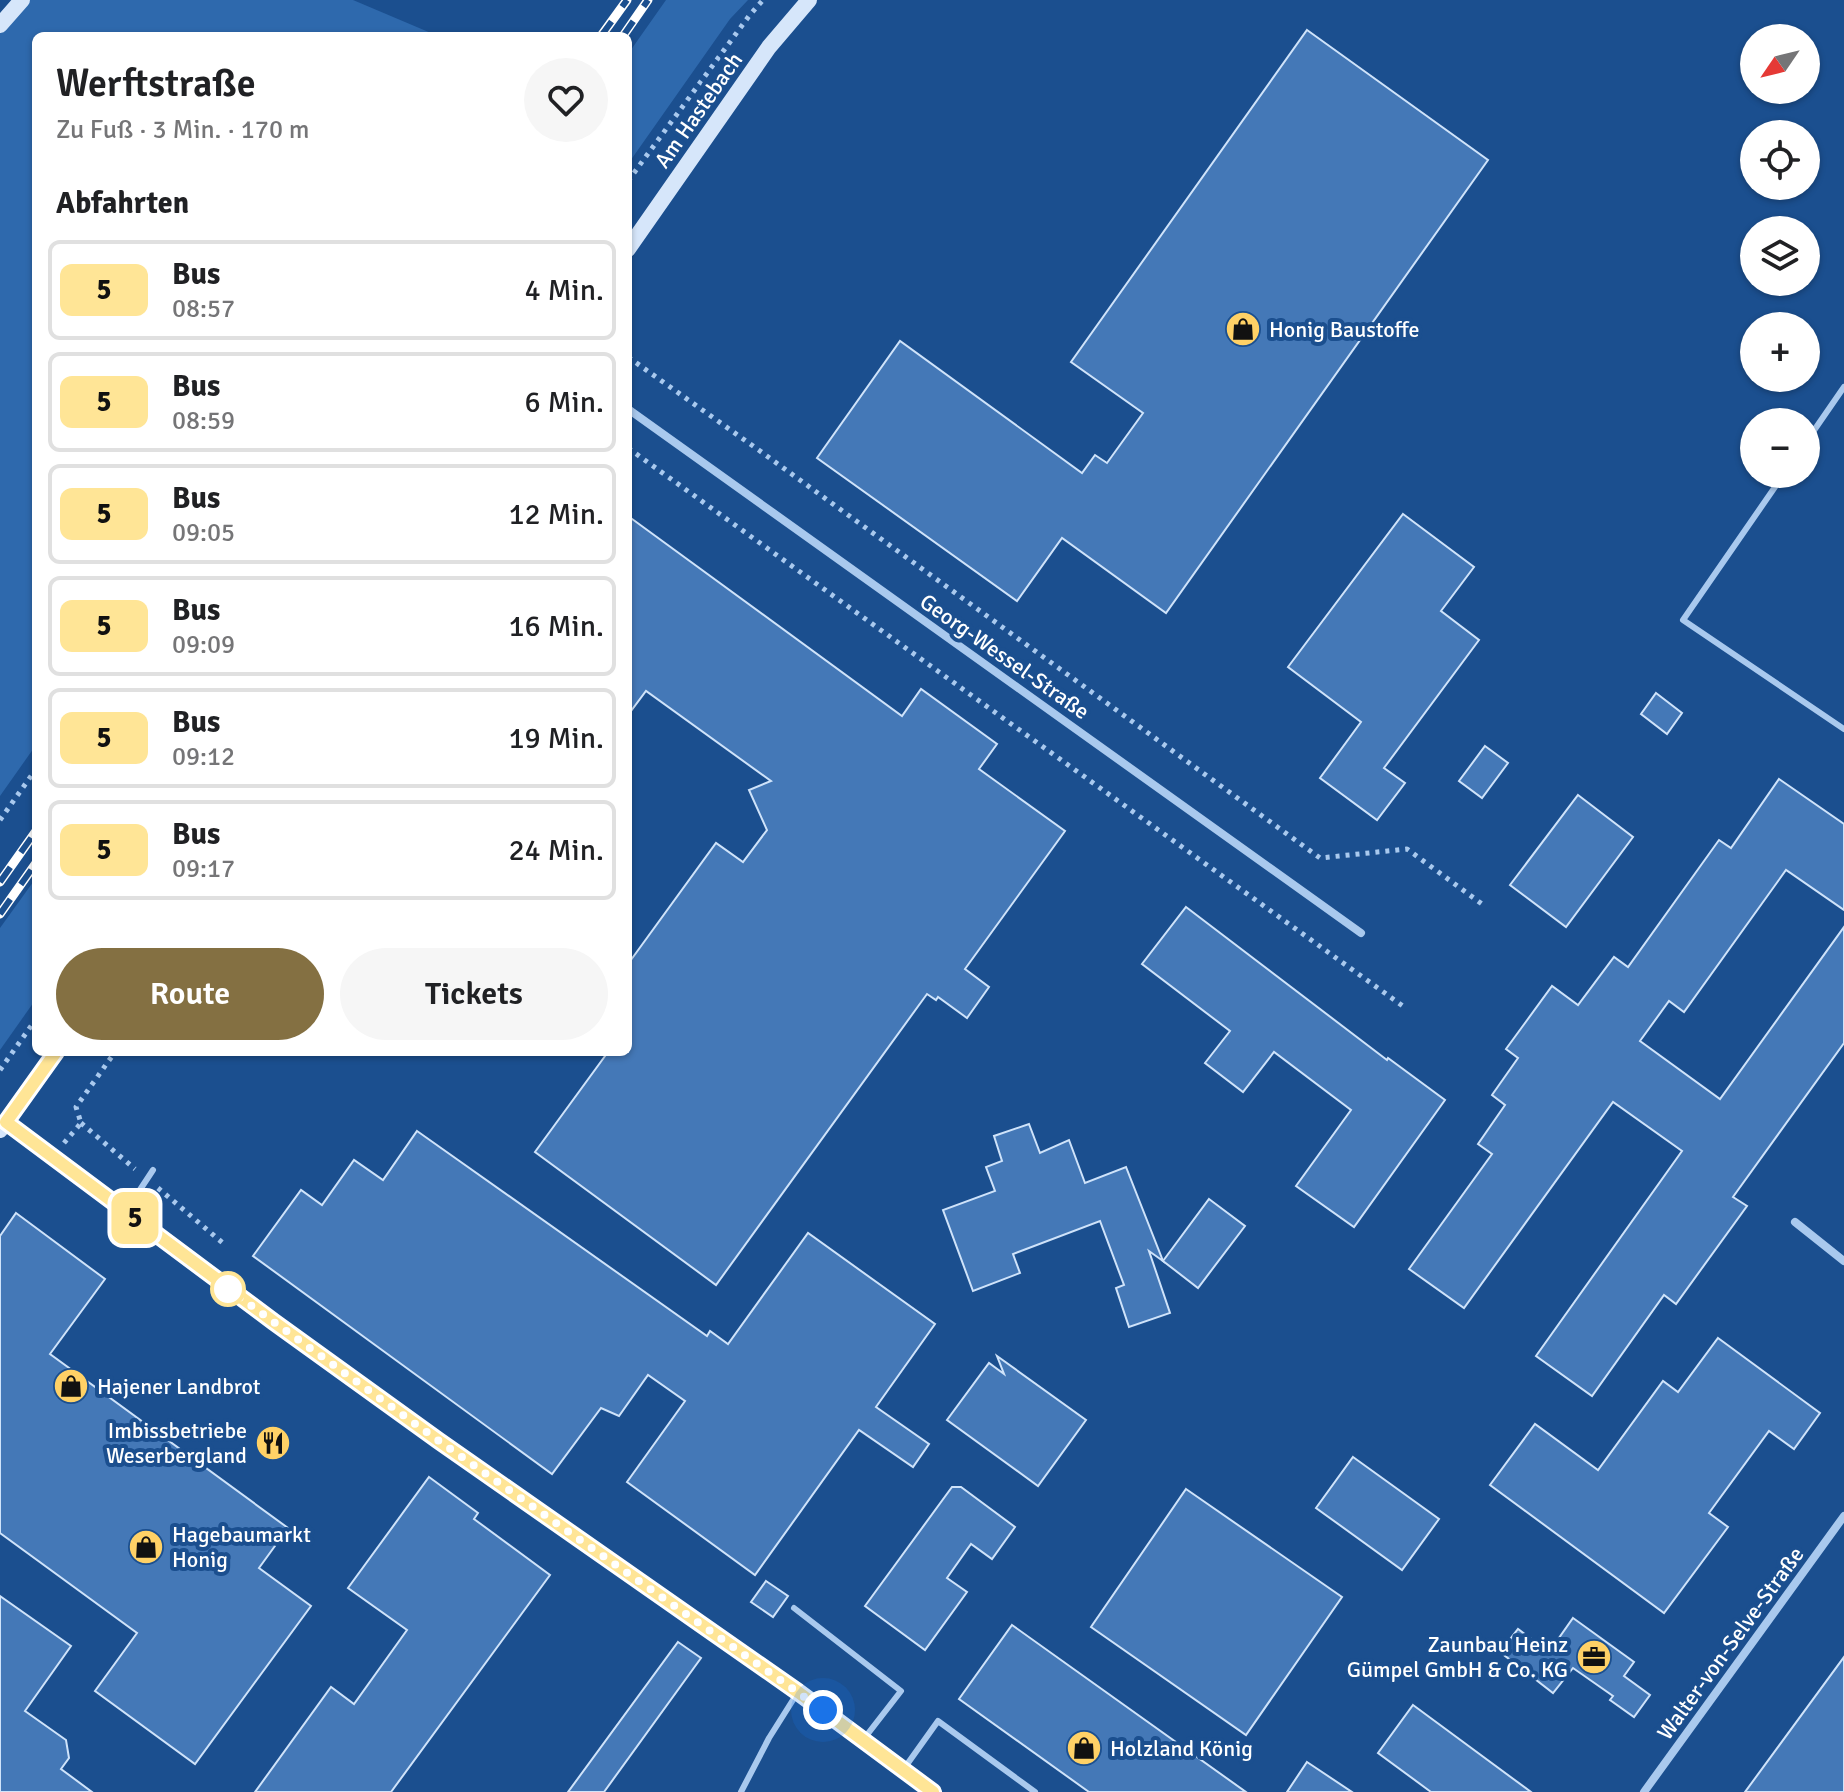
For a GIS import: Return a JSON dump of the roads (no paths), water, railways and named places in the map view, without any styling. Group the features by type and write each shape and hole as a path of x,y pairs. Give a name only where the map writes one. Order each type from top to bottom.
{"main road":[{"path":"0,25 22,0"},
{"name":"Am Hastebach","path":"632,243 769,47 809,0"},
{"path":"3,1126 53,1056"}],"street":[{"name":"Georg-Wessel-Straße","path":"632,412 1361,933"},
{"path":"3,1126 54,1157 227,1288 439,1441 798,1692 933,1792"},
{"path":"1795,1222 1844,1261"},
{"name":"Walter-von-Selve-Straße","path":"1644,1792 1844,1516"}],"lane":[{"path":"1820,422 1844,387"},
{"path":"1774,488 1683,620 1844,729"},
{"path":"126,1211 153,1170"},
{"path":"794,1608 901,1691 863,1740"},
{"path":"741,1792 769,1738 798,1692"},
{"path":"903,1770 938,1721 1035,1792"}],"railway":[{"path":"604,32 627,0"},
{"path":"626,32 648,0"},
{"path":"0,882 32,837"},
{"path":"0,914 32,869"}],"place":[{"name":"Honig Baustoffe","path":"1243,329"},
{"name":"Hajener Landbrot","path":"71,1386"},
{"name":"Imbissbetriebe Weserbergland","path":"273,1443"},
{"name":"Hagebaumarkt Honig","path":"146,1547"},
{"name":"Zaunbau Heinz Gümpel GmbH & Co. KG","path":"1594,1657"},
{"name":"Holzland König","path":"1084,1748"}]}
